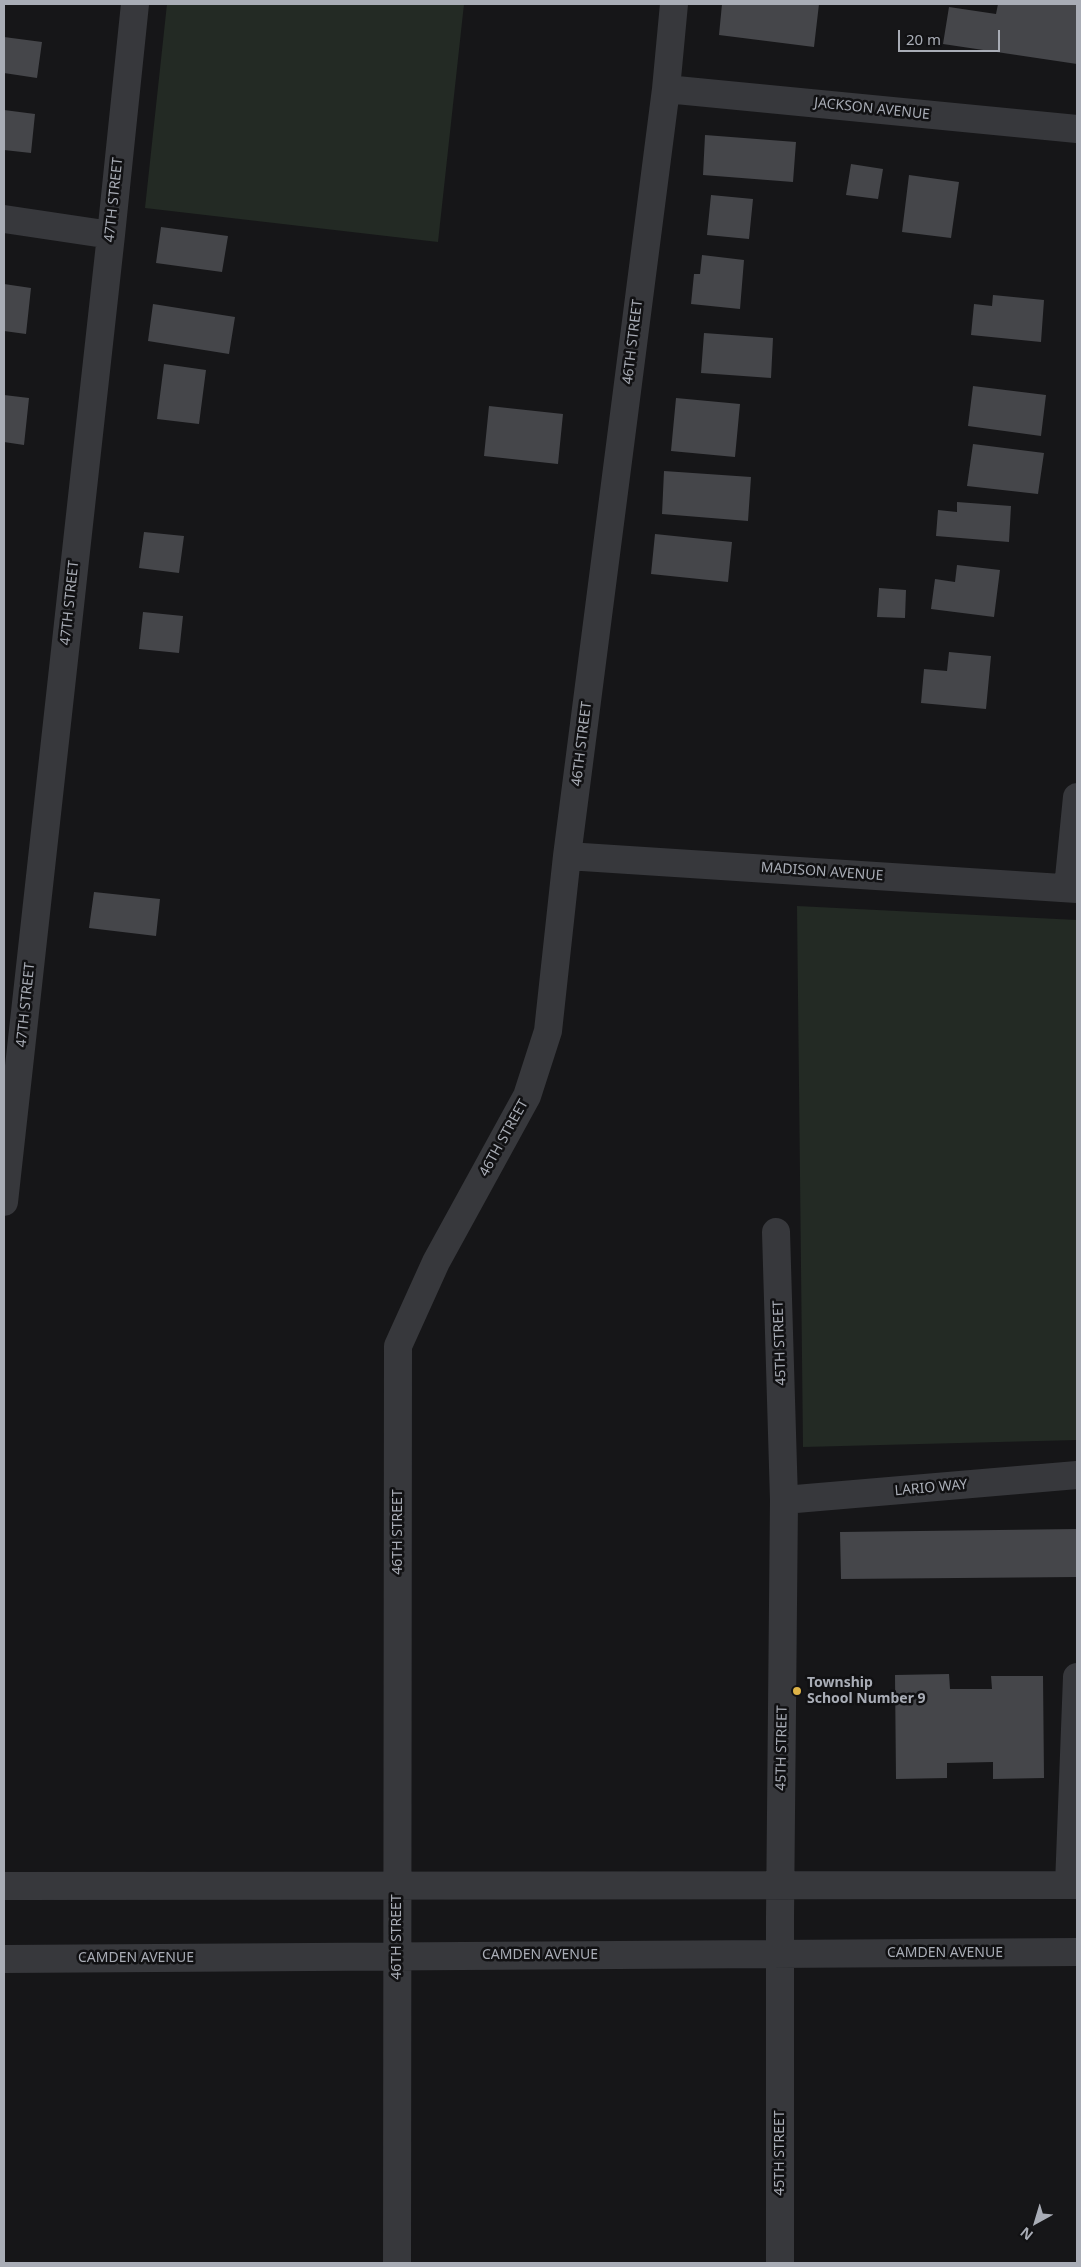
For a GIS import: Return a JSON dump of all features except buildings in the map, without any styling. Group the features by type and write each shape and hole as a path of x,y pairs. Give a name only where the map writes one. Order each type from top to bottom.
{"street":[{"name":"47TH STREET","path":"4,1202 135,4"},
{"name":"46TH STREET","path":"397,2263 398,1346 436,1262 527,1096 548,1031 567,856 666,89 674,4"},
{"name":"JACKSON AVENUE","path":"666,89 1077,129"},
{"path":"4,219 111,235"},
{"path":"1073,888 1077,796"},
{"name":"MADISON AVENUE","path":"567,856 1073,888"},
{"name":"45TH STREET","path":"776,1232 784,1500 780,1886 780,2263"},
{"name":"LARIO WAY","path":"784,1500 1077,1475"},
{"path":"4,1886 1073,1885 1077,1677"},
{"name":"CAMDEN AVENUE","path":"4,1959 1077,1952"}],"shaded area":[{"path":"167,4 464,4 438,242 145,208"},
{"path":"797,906 1077,920 1077,1440 803,1447"}],"place":[{"name":"Township School Number 9","path":"797,1691"}]}
